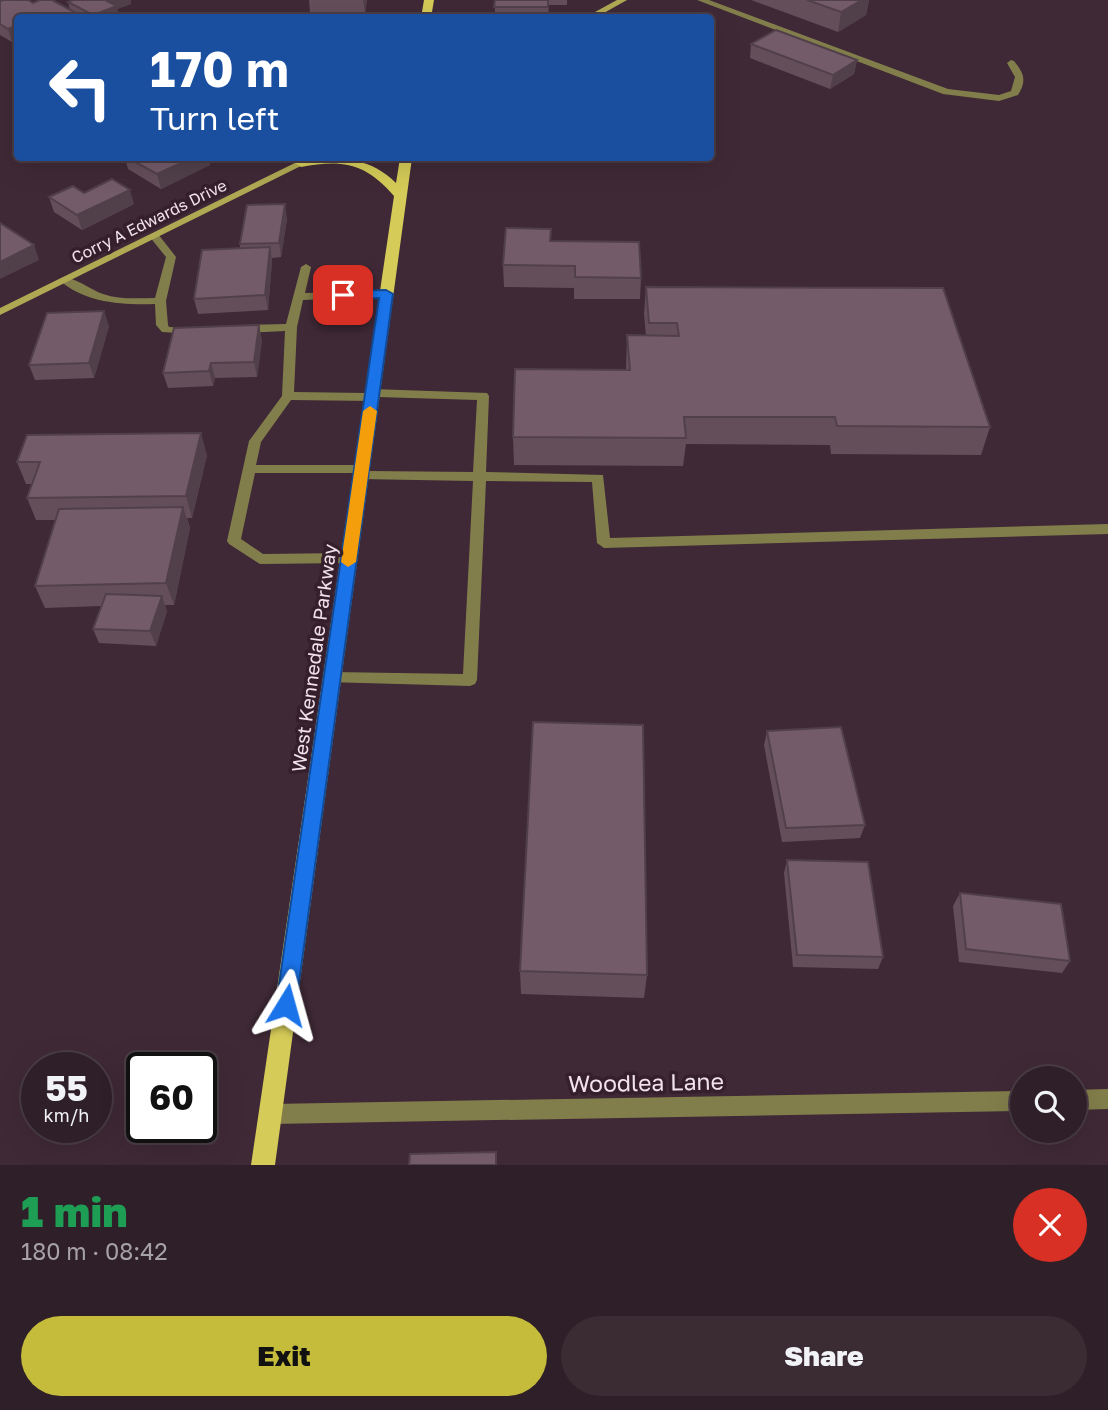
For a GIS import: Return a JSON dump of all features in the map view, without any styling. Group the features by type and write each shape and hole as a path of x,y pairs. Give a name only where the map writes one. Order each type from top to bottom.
{"main road":[{"path":"352,161 385,177 400,195"},
{"name":"West Kennedale Parkway","path":"263,1165 406,161"}],"street":[{"path":"597,14 623,0"},
{"path":"701,0 946,92 999,98 1016,93 1021,83 1020,74 1011,63"},
{"name":"Corry A Edwards Drive","path":"0,312 305,161"},
{"path":"154,236 171,257 160,302 162,325 166,330 207,330"},
{"path":"306,267 291,327 288,396 255,441 234,541 261,559 276,561 349,558"},
{"path":"65,280 92,297 113,302 160,302"},
{"path":"300,297 386,294"},
{"path":"235,329 291,327"},
{"path":"288,396 483,396 470,680 332,678"},
{"path":"250,469 479,478 598,478 604,543 1108,529"},
{"path":"1087,1100 1108,1099"},
{"name":"Woodlea Lane","path":"271,1114 1010,1101"}],"building":[{"path":"28,0 33,3 52,0 78,14 14,14 14,27 8,29 0,24 0,1"},
{"path":"105,0 117,6 91,14 68,2"},
{"path":"495,0 548,0 548,7 494,7"},
{"path":"807,0 862,0 841,12"},
{"path":"776,30 857,60 833,75 751,44"},
{"path":"133,161 185,161 157,174"},
{"path":"112,179 130,190 77,215 49,197 73,186 84,193"},
{"path":"285,204 279,243 240,244 247,205"},
{"path":"0,223 34,245 0,262"},
{"path":"506,228 551,229 550,241 639,242 641,278 575,277 575,266 503,265"},
{"path":"270,247 265,295 194,299 202,250"},
{"path":"646,287 943,288 990,427 837,426 835,417 684,417 686,438 513,437 515,369 630,370 627,335 679,336 677,323 649,323"},
{"path":"104,311 89,363 29,365 47,313"},
{"path":"259,325 254,362 211,363 209,371 163,373 174,328"},
{"path":"201,433 186,496 27,498 40,462 17,462 27,435"},
{"path":"183,507 166,583 35,586 59,509"},
{"path":"106,594 162,596 150,631 93,629"},
{"path":"533,722 643,725 647,975 520,971"},
{"path":"841,727 865,825 786,828 767,731"},
{"path":"787,860 868,862 883,957 797,955"},
{"path":"960,893 1061,904 1070,961 966,949"},
{"path":"496,1152 496,1165 409,1165 410,1154"}],"slow traffic":[{"path":"348,562 370,411"}],"route":[{"path":"286,1005 386,294 343,295"}]}
